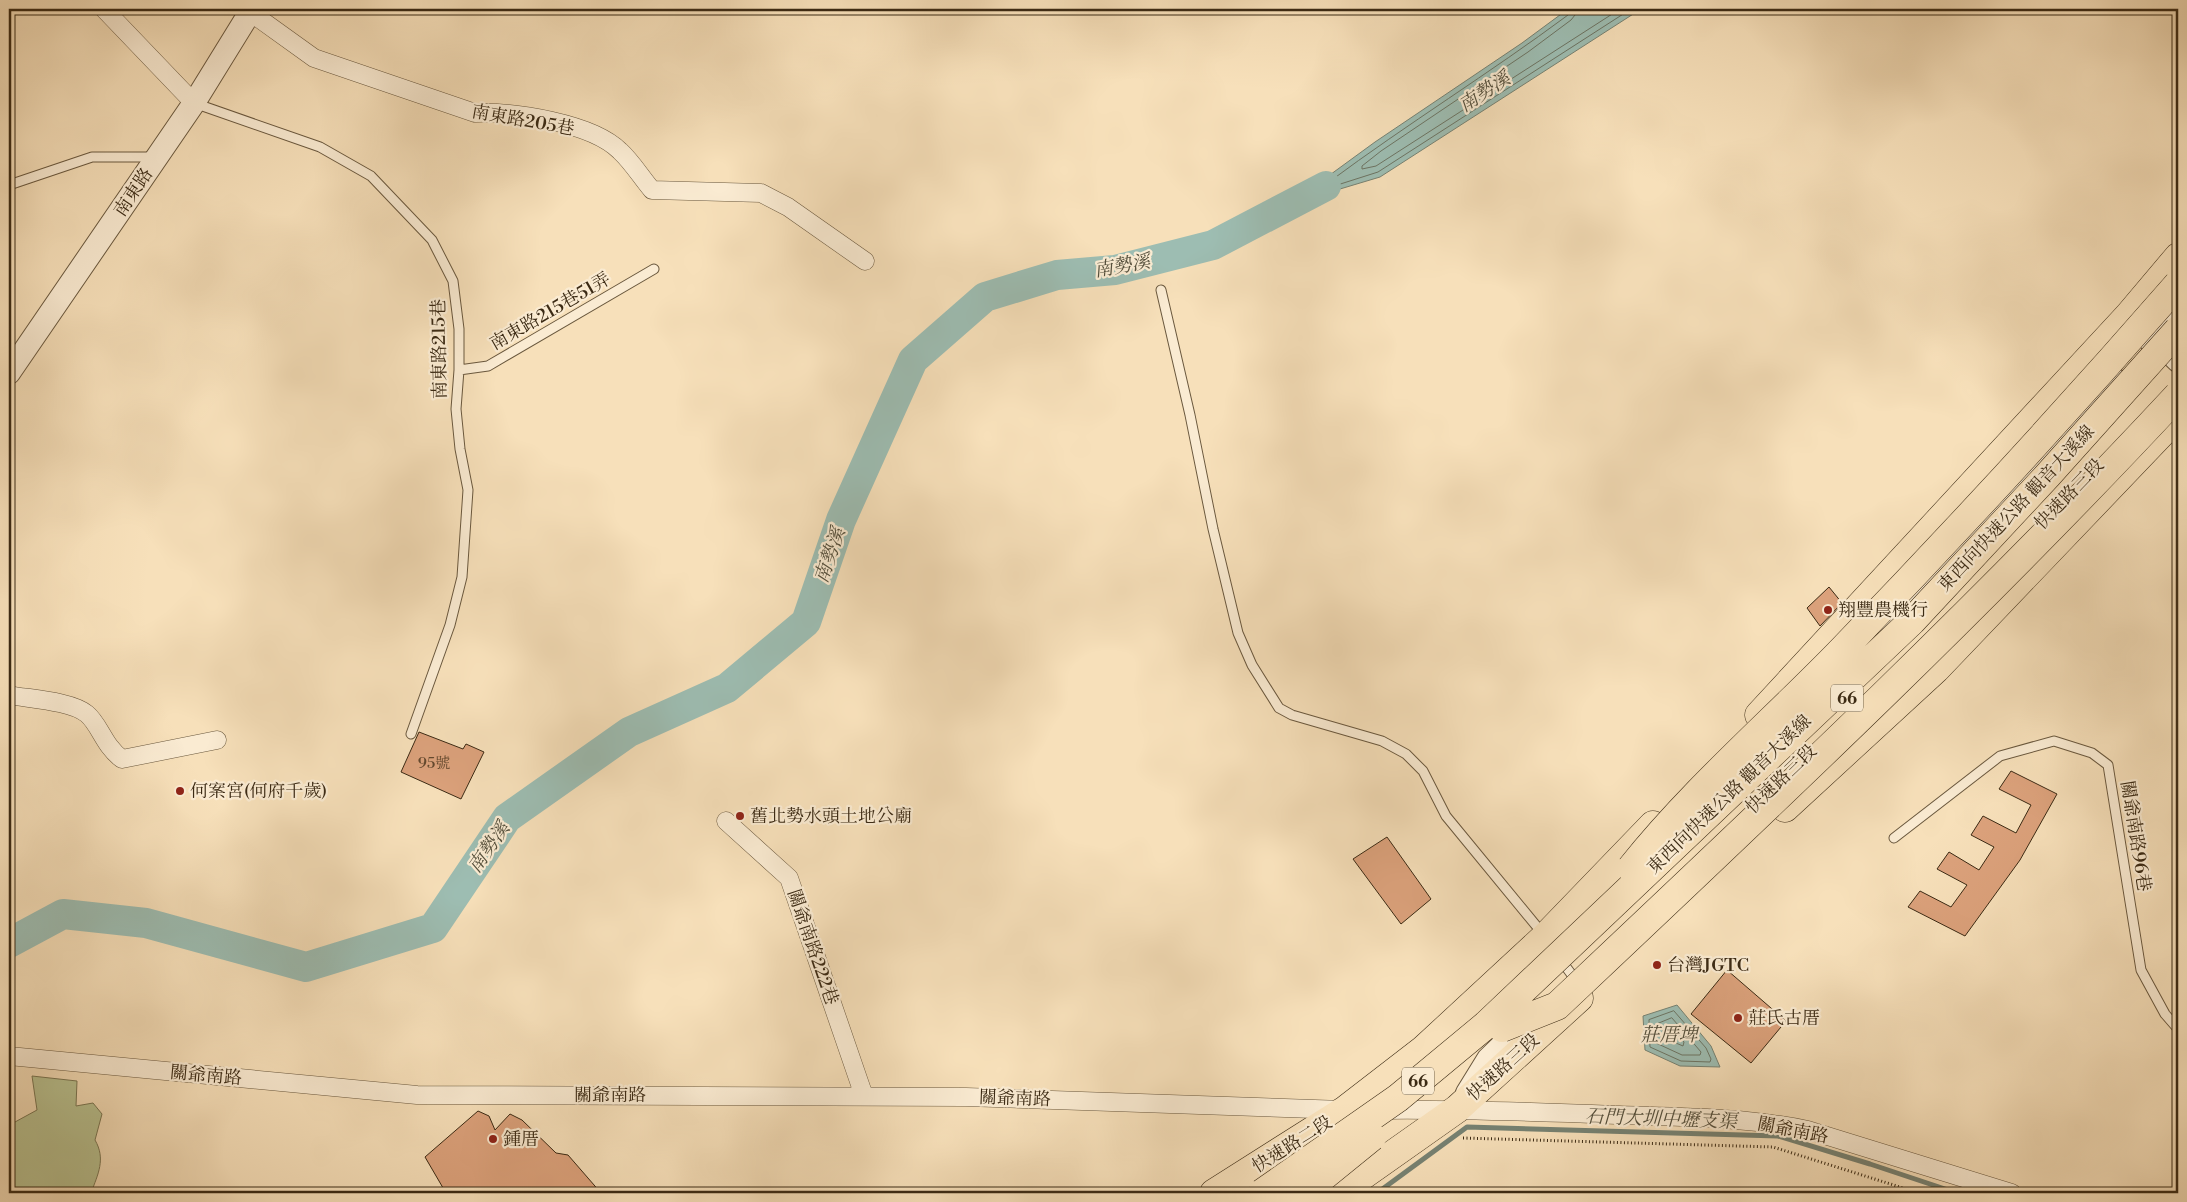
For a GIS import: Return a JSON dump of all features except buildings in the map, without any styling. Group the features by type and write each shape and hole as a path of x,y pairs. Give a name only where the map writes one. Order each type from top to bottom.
{"main road":[{"name":"快速路三段","path":"1458,1109 1563,961 1780,693 1864,599 2129,315 2178,257"},
{"path":"1563,961 1658,834 1848,644 2082,394 2178,284"},
{"name":"東西向快速公路 觀音大溪線","path":"1262,1193 1398,1098 1563,961 1912,621 2017,509 2166,334"},
{"name":"東西向快速公路 觀音大溪線","path":"1304,1193 1502,1028 1825,718 1915,635 2001,548 2178,357"},
{"path":"1502,1028 1557,1006 1829,749 1965,617 2082,498 2178,395"},
{"name":"快速路三段","path":"1345,1110 1424,1049 1501,978 1563,961 1936,669 2178,416"},
{"name":"66","path":"1338,1193 1458,1109"},
{"name":"快速路二段","path":"1214,1193 1345,1110"}],"street":[{"path":"104,9 194,103"},
{"name":"南東路","path":"9,374 194,103 251,10"},
{"name":"南東路205巷","path":"251,10 314,58 475,113 491,112 553,121 598,134 620,151 652,190 761,192 788,207 865,261"},
{"name":"快速路三段","path":"1563,961 1790,717 1890,624 2166,334 2178,310"},
{"path":"2129,315 2166,334 2178,361"},
{"name":"快速路三段","path":"1563,961 1917,649 2178,380"},
{"path":"1864,599 1936,669"},
{"path":"9,695 74,707 88,714 112,752 122,759 217,740"},
{"name":"關爺南路222巷","path":"726,821 788,878 864,1096"},
{"name":"關爺南路","path":"9,1056 417,1095 966,1097 1345,1110 1458,1109 1682,1117 1774,1123 1808,1130 2012,1193"}],"lane":[{"name":"南東路215巷","path":"194,103 320,147 371,176 432,240 453,281 458,329 459,370 456,409 460,450 468,490 462,577 450,625 411,734"},
{"path":"9,186 92,157 156,157"},
{"name":"南東路215巷51弄","path":"459,370 488,366 654,269"},
{"path":"1161,290 1190,415 1213,529 1238,633 1252,665 1279,708 1292,715 1382,741 1406,754 1423,772 1446,816 1563,961"},
{"name":"關爺南路96巷","path":"1894,838 2000,756 2054,741 2092,753 2108,765 2141,970 2165,1014 2178,1029"}],"path":[{"path":"1463,1138 1773,1147 1919,1193"}],"green space":[{"path":"32,1076 77,1081 76,1106 93,1103 102,1114 95,1140 100,1154 100,1166 91,1193 9,1193 9,1128 15,1122 37,1110"}],"water":[{"path":"1568,9 1641,9 1380,177 1290,204 1375,142 1522,43"},
{"name":"莊厝埤","path":"1677,1005 1711,1046 1720,1067 1680,1066 1645,1050 1643,1016"}],"waterway":[{"name":"南勢溪","path":"9,943 63,914 146,923 306,967 433,928 507,818 629,732 727,688 806,622 841,520 913,360 985,297 1057,275 1115,270 1213,245 1326,186"},
{"name":"石門大圳中壢支渠","path":"1377,1193 1467,1127 1778,1136 1957,1193"}],"place":[{"name":"翔豐農機行","path":"1828,610"},
{"name":"何案宮(何府千歲)","path":"180,791"},
{"name":"舊北勢水頭土地公廟","path":"740,816"},
{"name":"台灣JGTC","path":"1657,965"},
{"name":"莊氏古厝","path":"1738,1018"},
{"name":"鍾厝","path":"493,1139"}]}
